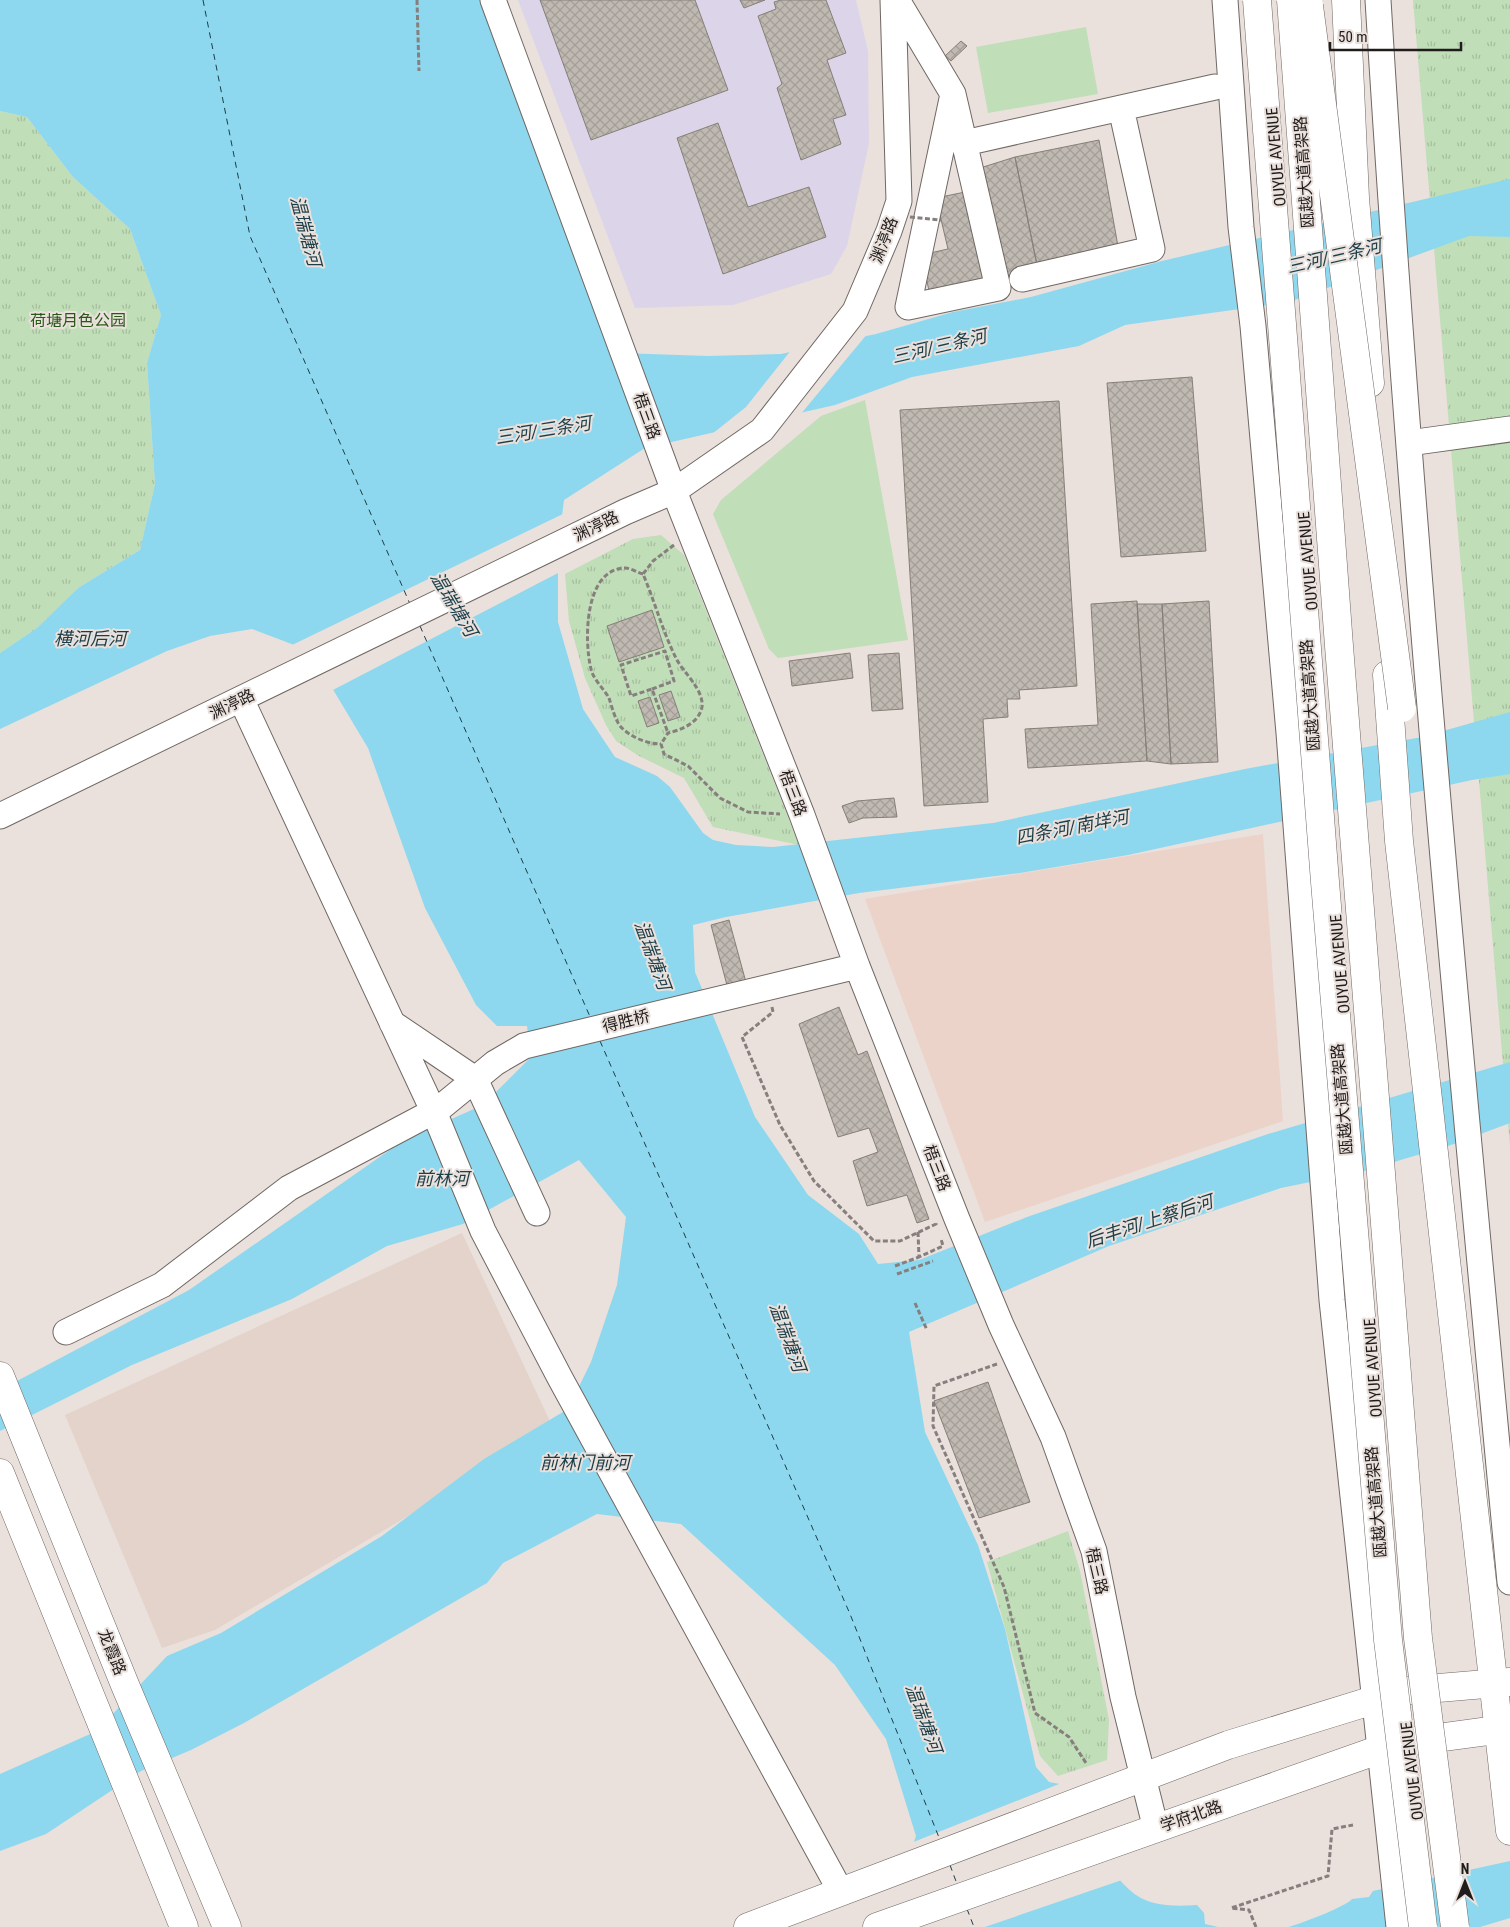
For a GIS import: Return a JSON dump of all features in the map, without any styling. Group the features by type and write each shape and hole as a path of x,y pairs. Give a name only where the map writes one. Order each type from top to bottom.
{"main road":[{"name":"瓯越大道高架路","path":"1257,0 1324,882 1386,1620 1423,1927"},
{"name":"OUYUE AVENUE","path":"1261,0 1282,214 1358,1188 1367,1269 1381,1490 1407,1742 1421,1850 1434,1927"},
{"name":"瓯越大道高架路","path":"1291,0 1340,656 1418,1638 1455,1927"},
{"path":"1309,0 1387,591 1407,840 1432,1064 1452,1166 1474,1512 1502,1683 1510,1831"},
{"path":"1346,0 1355,198 1366,303 1389,716 1407,840"},
{"name":"龙霞路","path":"0,1376 125,1685 227,1927"},
{"path":"0,1472 184,1927"},
{"path":"748,1927 1228,1745 1403,1691 1502,1683"},
{"name":"学府北路","path":"877,1927 1381,1749 1407,1742 1504,1728"}],"street":[{"name":"梧三路","path":"494,0 674,491 842,922 946,1221 1001,1325 1053,1437 1094,1551 1123,1697 1156,1829"},
{"path":"895,0 954,94 998,288 908,307 954,94"},
{"name":"渊渟路","path":"0,816 625,512 674,491 762,430 855,311 889,231 899,201 895,0"},
{"path":"1225,0 1241,227 1253,326 1290,732 1333,1310 1399,1927"},
{"path":"1378,0 1397,293 1430,707 1461,1054 1452,1166 1510,1582"},
{"path":"978,140 1214,87"},
{"path":"1022,279 1152,249 1121,108"},
{"path":"1409,444 1510,429"},
{"path":"241,700 434,1116 483,1231 644,1534 841,1892"},
{"name":"得胜桥","path":"66,1332 162,1285 289,1188 434,1116 474,1079 495,1063 524,1046 857,966"},
{"path":"391,1022 474,1079 537,1213"}],"path":[{"path":"417,0 419,71"},
{"path":"910,217 941,220"},
{"path":"643,574 653,562 690,532"},
{"path":"661,744 650,744 621,728 608,696 591,670 589,614 591,597 608,574 625,568 643,574 677,660 698,691 702,706 698,716 690,725 668,733 661,744 664,754 688,766 720,798 748,812 804,822"},
{"path":"665,651 674,681 652,689 631,696 620,665 665,651"},
{"path":"652,689 668,733"},
{"path":"767,987 773,1012 742,1037 780,1125 814,1180 874,1242 900,1241 946,1221"},
{"path":"932,1215 946,1221"},
{"path":"895,1266 943,1246 946,1221"},
{"path":"918,1232 920,1256"},
{"path":"908,1261 911,1269"},
{"path":"897,1274 933,1261"},
{"path":"915,1303 927,1330"},
{"path":"1015,1355 987,1368 934,1386 933,1426 1004,1587 1035,1713 1069,1737 1086,1762"},
{"path":"1256,1927 1249,1910 1231,1908 1328,1876 1332,1829 1353,1825"}],"shaded area":[{"path":"518,0 856,0 868,51 869,143 847,246 831,274 733,305 635,308"},
{"path":"1263,834 1283,1121 985,1222 865,899"},
{"path":"462,1233 554,1430 215,1630 162,1648 65,1415"}],"green space":[{"path":"1413,0 1510,0 1510,1147"},
{"path":"1086,27 1098,94 988,113 976,47"},
{"name":"荷塘月色公园","path":"0,111 27,117 73,177 130,229 161,315 147,363 155,484 140,550 78,588 37,628 0,653"},
{"path":"865,400 908,640 778,658 769,649 713,514 721,500 821,416"},
{"path":"661,535 684,555 799,845 713,827 684,778 639,756 616,741 606,725 585,678 569,621 565,574 633,539"},
{"path":"1068,1531 1080,1571 1109,1720 1107,1760 1058,1776 1040,1756 987,1562"}],"water":[{"path":"0,0 484,0 620,353 708,356 781,354 876,334 953,312 1031,297 1162,261 1510,179 1510,237 1469,236 1289,302 1125,325 1079,346 912,377 835,405 645,448 564,500 558,548 558,622 583,709 615,757 657,776 670,787 703,833 713,840 736,845 773,847 993,823 1245,769 1422,737 1510,712 1510,774 1472,780 1128,855 1020,873 859,893 726,917 693,925 695,972 755,1117 808,1195 859,1234 878,1264 919,1260 1027,1217 1268,1134 1510,1062 1510,1123 1454,1144 1364,1171 1281,1188 1109,1246 909,1332 925,1432 978,1545 1005,1629 1036,1767 1049,1782 1065,1785 1097,1847 1107,1863 1129,1889 1141,1898 1154,1903 1176,1906 1197,1905 1204,1913 1205,1924 1218,1927 923,1927 909,1855 916,1836 886,1739 835,1665 681,1524 597,1514 503,1563 487,1583 244,1723 191,1750 141,1771 46,1834 0,1851 0,1774 97,1731 167,1656 221,1633 382,1536 484,1459 568,1409 591,1362 617,1285 626,1217 579,1160 463,1224 387,1246 292,1299 132,1365 0,1431 0,1390 189,1290 404,1140 483,1105 531,1057 527,1026 497,1026 476,1005 425,908 368,748 310,651 252,629 210,636 167,651 0,729 0,653 37,628 78,588 140,550 155,484 147,363 161,315 130,229 73,177 27,117 0,111"},
{"path":"1510,1861 1510,1918 1480,1927 1288,1927 1332,1910 1352,1899 1369,1897 1373,1891"}],"pier":[{"path":"868,333 800,415 712,434 746,407 792,349"},
{"path":"565,513 560,548 560,572 331,691 308,653 290,646"},
{"path":"1064,1782 1077,1783 1089,1795 1118,1876 1122,1880 985,1927 920,1927 905,1873 907,1854 911,1843"}],"building":[{"path":"540,0 695,0 728,90 591,140"},
{"path":"740,0 765,0 744,8"},
{"path":"781,0 826,0 846,53 827,60 846,115 833,119 841,144 801,160 777,88 782,84 758,16 776,9 774,2"},
{"path":"961,41 967,46 951,61 945,56"},
{"path":"718,123 748,207 809,187 826,237 723,274 677,138"},
{"path":"1099,140 1119,252 1038,270 1015,157"},
{"path":"1015,157 1038,270 1001,277 977,169"},
{"path":"970,191 990,282 930,295 921,255 948,249 936,198"},
{"path":"1192,377 1206,551 1121,557 1107,383"},
{"path":"1059,401 1077,686 1019,690 1020,699 1007,699 1008,717 983,719 988,802 924,806 900,410"},
{"path":"1137,601 1147,761 1028,768 1025,729 1098,725 1091,604"},
{"path":"1209,601 1218,762 1171,764 1162,604"},
{"path":"1137,604 1162,604 1171,764 1147,761"},
{"path":"652,610 664,647 619,662 607,626"},
{"path":"850,653 853,678 792,686 789,661"},
{"path":"899,653 903,709 872,711 868,655"},
{"path":"671,691 680,717 668,721 659,695"},
{"path":"650,697 659,723 647,727 638,701"},
{"path":"894,798 897,817 863,818 849,823 842,806 857,801"},
{"path":"729,920 747,986 728,989 711,925"},
{"path":"839,1007 858,1055 867,1051 929,1219 917,1223 907,1195 867,1206 853,1161 878,1152 869,1128 838,1137 799,1024"},
{"path":"988,1382 1030,1502 979,1518 934,1401"}],"ferry route":[{"path":"203,0 250,236 410,604"},
{"path":"420,626 591,1019"},
{"path":"600,1041 850,1614 940,1840"},
{"path":"950,1865 957,1884"},
{"path":"967,1909 974,1927"}],"water label":[{"name":"温瑞塘河","path":"306,231"},
{"name":"三河/三条河","path":"1334,256"},
{"name":"三河/三条河","path":"939,346"},
{"name":"三河/三条河","path":"543,430"},
{"name":"温瑞塘河","path":"454,604"},
{"name":"横河后河","path":"90,638"},
{"name":"四条河/南垟河","path":"1072,827"},
{"name":"温瑞塘河","path":"653,955"},
{"name":"前林河","path":"442,1178"},
{"name":"后丰河/上蔡后河","path":"1149,1221"},
{"name":"温瑞塘河","path":"788,1337"},
{"name":"前林门前河","path":"585,1462"},
{"name":"温瑞塘河","path":"924,1718"}]}
